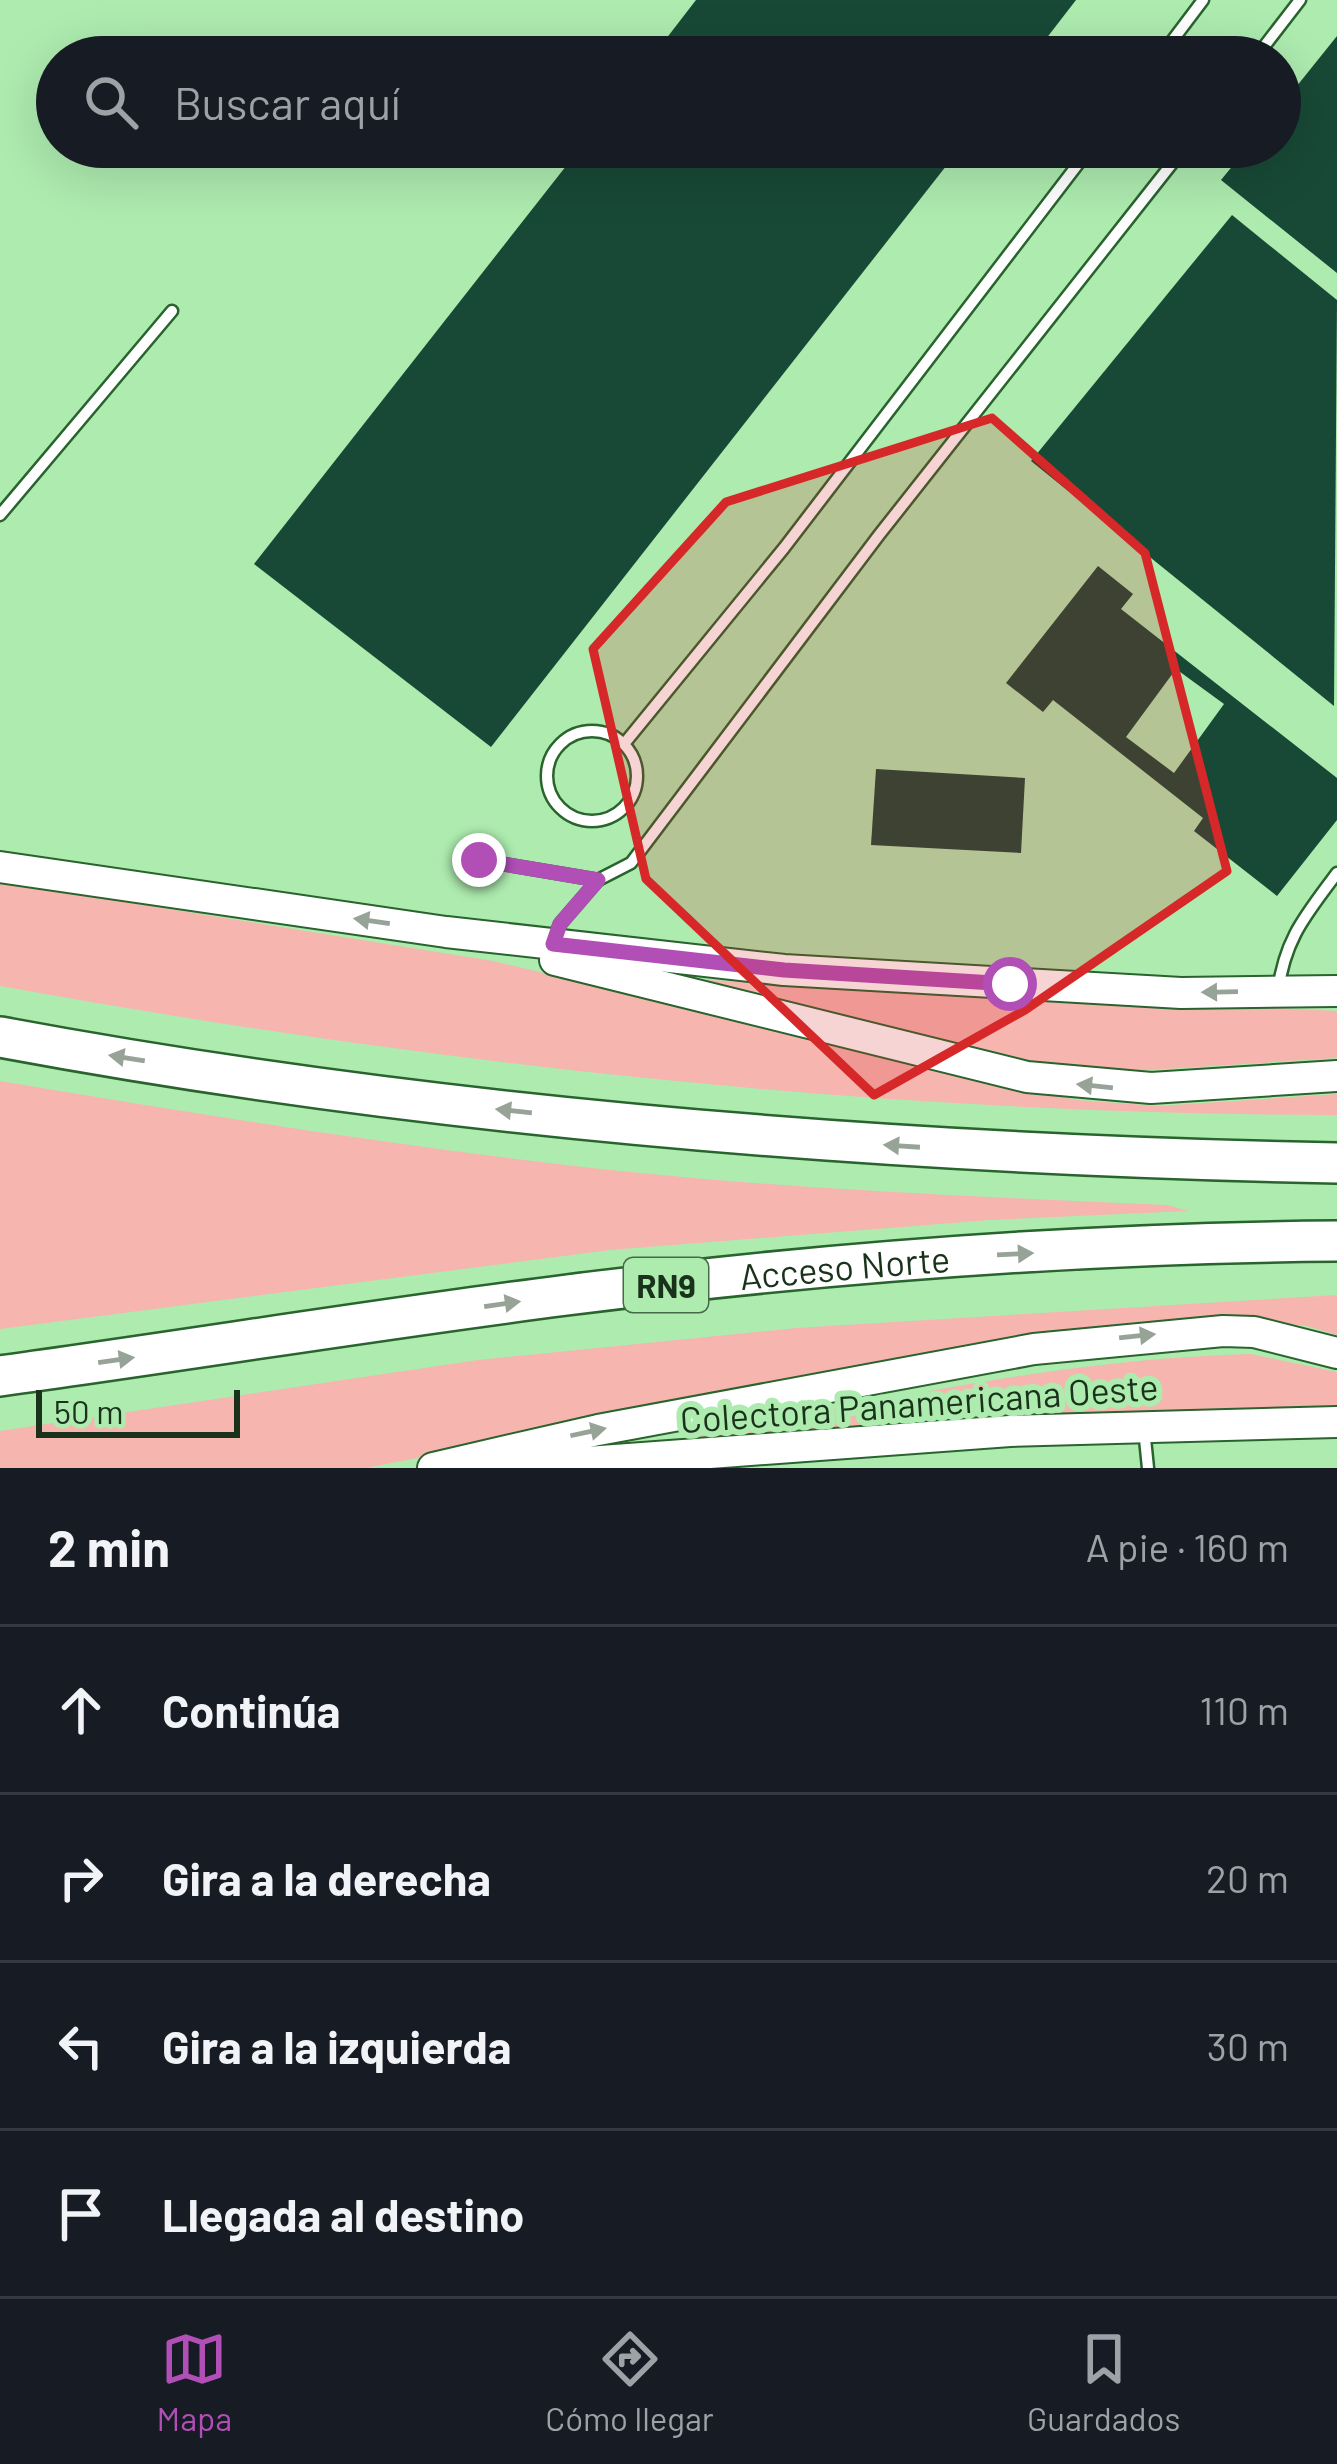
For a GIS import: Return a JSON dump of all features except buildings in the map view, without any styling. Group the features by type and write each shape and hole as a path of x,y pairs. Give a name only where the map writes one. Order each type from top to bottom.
{"highway":[{"path":"0,1036 408,1099 636,1125 1018,1155 1337,1163"},
{"name":"Acceso Norte","path":"0,1376 568,1295 970,1256 1337,1240"}],"street":[{"path":"0,867 446,932 784,970 1181,993 1337,991"},
{"path":"446,932 1027,1077 1151,1088 1337,1076"},
{"path":"433,1468 598,1430 1057,1346 1223,1331 1270,1335 1337,1353"},
{"name":"Colectora Panamericana Oeste","path":"506,1468 986,1433 1337,1422"}],"lane":[{"path":"1176,36 1203,0"},
{"path":"1272,36 1300,0"},
{"path":"624,744 784,548 1075,168"},
{"path":"553,944 560,924 598,880 632,862 879,535 1168,168"},
{"path":"0,515 172,310"},
{"path":"580,732 611,735 624,744 633,755 637,783 624,808 599,821 571,816 560,808 547,780 555,750 580,732"},
{"path":"479,860 598,880"},
{"path":"1278,991 1292,935 1337,873"},
{"path":"1144,1426 1148,1468"}],"highlighted area":[{"path":"992,418 1145,553 1227,871 1025,1010 874,1095 646,879 593,649 726,502"}],"shaded area":[{"path":"0,882 493,961 1076,1100 1159,1106 1337,1094 1337,1115 1001,1106 666,1080 332,1040 0,986"},
{"path":"707,980 1337,1011 1337,1058 1119,1072 1051,1065 784,1004"},
{"path":"0,1081 343,1136 626,1172 858,1190 1167,1205 1188,1211 990,1220 610,1250 0,1329"},
{"path":"1337,1295 1337,1335 1307,1326 1237,1318 1136,1324 927,1358 366,1468 0,1468 0,1431 478,1360 796,1328"},
{"path":"1251,1354 1337,1372 1337,1410 666,1442 1030,1374"}],"route":[{"path":"479,860 598,880 560,924 553,944 784,970 1010,984"}]}
